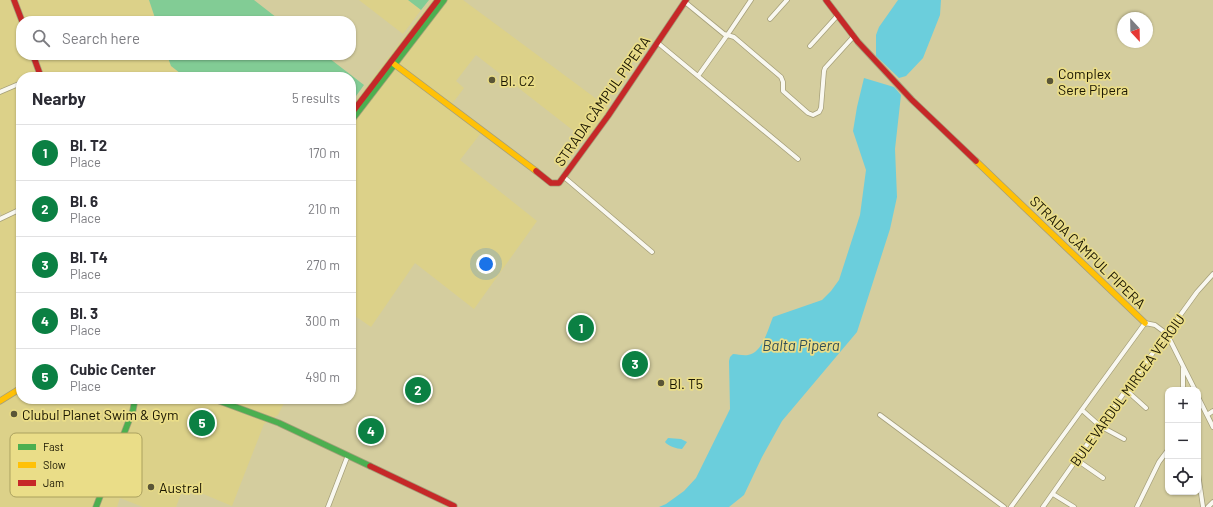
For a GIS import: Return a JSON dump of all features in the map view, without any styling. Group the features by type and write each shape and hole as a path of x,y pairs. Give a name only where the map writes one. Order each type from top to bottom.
{"street":[{"path":"14,0 20,16"},
{"path":"356,107 438,0"},
{"path":"356,114 444,0"},
{"path":"698,76 751,0"},
{"path":"770,19 787,0"},
{"name":"STRADA CÂMPUL PIPERA","path":"826,0 854,36 912,100 1145,324 1011,507"},
{"name":"STRADA CÂMPUL PIPERA","path":"394,64 552,183 559,183 634,80 686,1 724,34 734,37 781,77 783,82 783,91 808,113 813,115 819,112 821,108 825,68 854,36"},
{"path":"810,46 838,15"},
{"path":"658,43 798,159"},
{"path":"35,60 39,72"},
{"path":"0,92 16,85"},
{"path":"564,177 652,252"},
{"path":"0,219 16,211"},
{"name":"BULEVARDUL MIRCEA VEROIU","path":"1044,507 1100,426 1197,292 1213,275"},
{"path":"1145,324 1155,325 1167,334 1194,387"},
{"path":"1183,366 1183,387"},
{"path":"1126,390 1146,408"},
{"path":"0,401 16,391"},
{"path":"1201,403 1213,427"},
{"path":"124,433 134,404"},
{"path":"133,410 137,404"},
{"path":"228,404 279,423 454,506"},
{"path":"1082,410 1100,426 1124,440"},
{"path":"1207,415 1213,411"},
{"path":"880,415 1004,507"},
{"path":"1137,507 1159,462 1165,454"},
{"path":"328,507 348,455"},
{"path":"1077,460 1103,478"},
{"path":"1053,494 1074,507"},
{"path":"1201,494 1203,507"},
{"path":"96,507 100,497"},
{"path":"1208,507 1213,502"}],"shaded area":[{"path":"0,0 149,0 154,16 16,16 16,60 169,60 171,66 179,72 16,72 16,404 284,404 278,415 264,424 232,506 184,486 176,507 143,507 120,498 117,507 0,507 0,219 3,217 0,211"},
{"path":"359,0 408,0 421,10 403,34"},
{"path":"432,0 463,0 610,109 588,142 476,55 456,81 464,88 452,104 484,129 460,160 537,221 474,309 415,263 371,327 356,316 356,100"}],"green space":[{"path":"149,0 254,0 275,16 154,16"},
{"path":"408,0 429,0 421,10"},
{"path":"169,60 332,60 347,72 179,72 171,66"},
{"path":"356,79 364,85 356,96"}],"water":[{"path":"898,0 941,0 940,15 923,58 906,76 899,78 876,56 876,35 879,27"},
{"name":"Balta Pipera","path":"864,78 894,87 901,95 895,149 897,197 890,229 857,332 782,421 762,457 744,495 729,507 659,507 666,504 684,491 696,478 730,409 730,357 733,354 748,355 753,353 761,345 773,317 822,300 839,280 860,215 866,170 853,131"},
{"path":"668,438 681,439 687,442 682,449 670,446 666,443 665,442"}],"traffic: fast":[{"path":"356,114 444,0"},
{"path":"124,433 134,404"},
{"path":"228,404 279,423 370,466"},
{"path":"96,507 100,497"}],"traffic: slow":[{"path":"394,64 536,171"},
{"path":"976,161 1145,323"},
{"path":"0,401 16,391"}],"traffic: jam":[{"path":"14,0 20,16"},
{"path":"356,107 438,0"},
{"path":"536,171 551,183 559,183 608,116 686,0"},
{"path":"826,0 858,42 912,100 976,161"},
{"path":"35,60 39,72"},
{"path":"370,466 454,506"}],"place":[{"name":"Bl. C2","path":"492,80"},
{"name":"Complex Sere Pipera","path":"1050,81"},
{"name":"Bl. T2","path":"581,328"},
{"name":"Bl. T4","path":"635,364"},
{"name":"Bl. T5","path":"661,383"},
{"name":"Bl. 6","path":"418,390"},
{"name":"Clubul Planet Swim & Gym","path":"14,414"},
{"name":"Cubic Center","path":"202,423"},
{"name":"Bl. 3","path":"371,431"},
{"name":"Austral","path":"151,487"}]}
